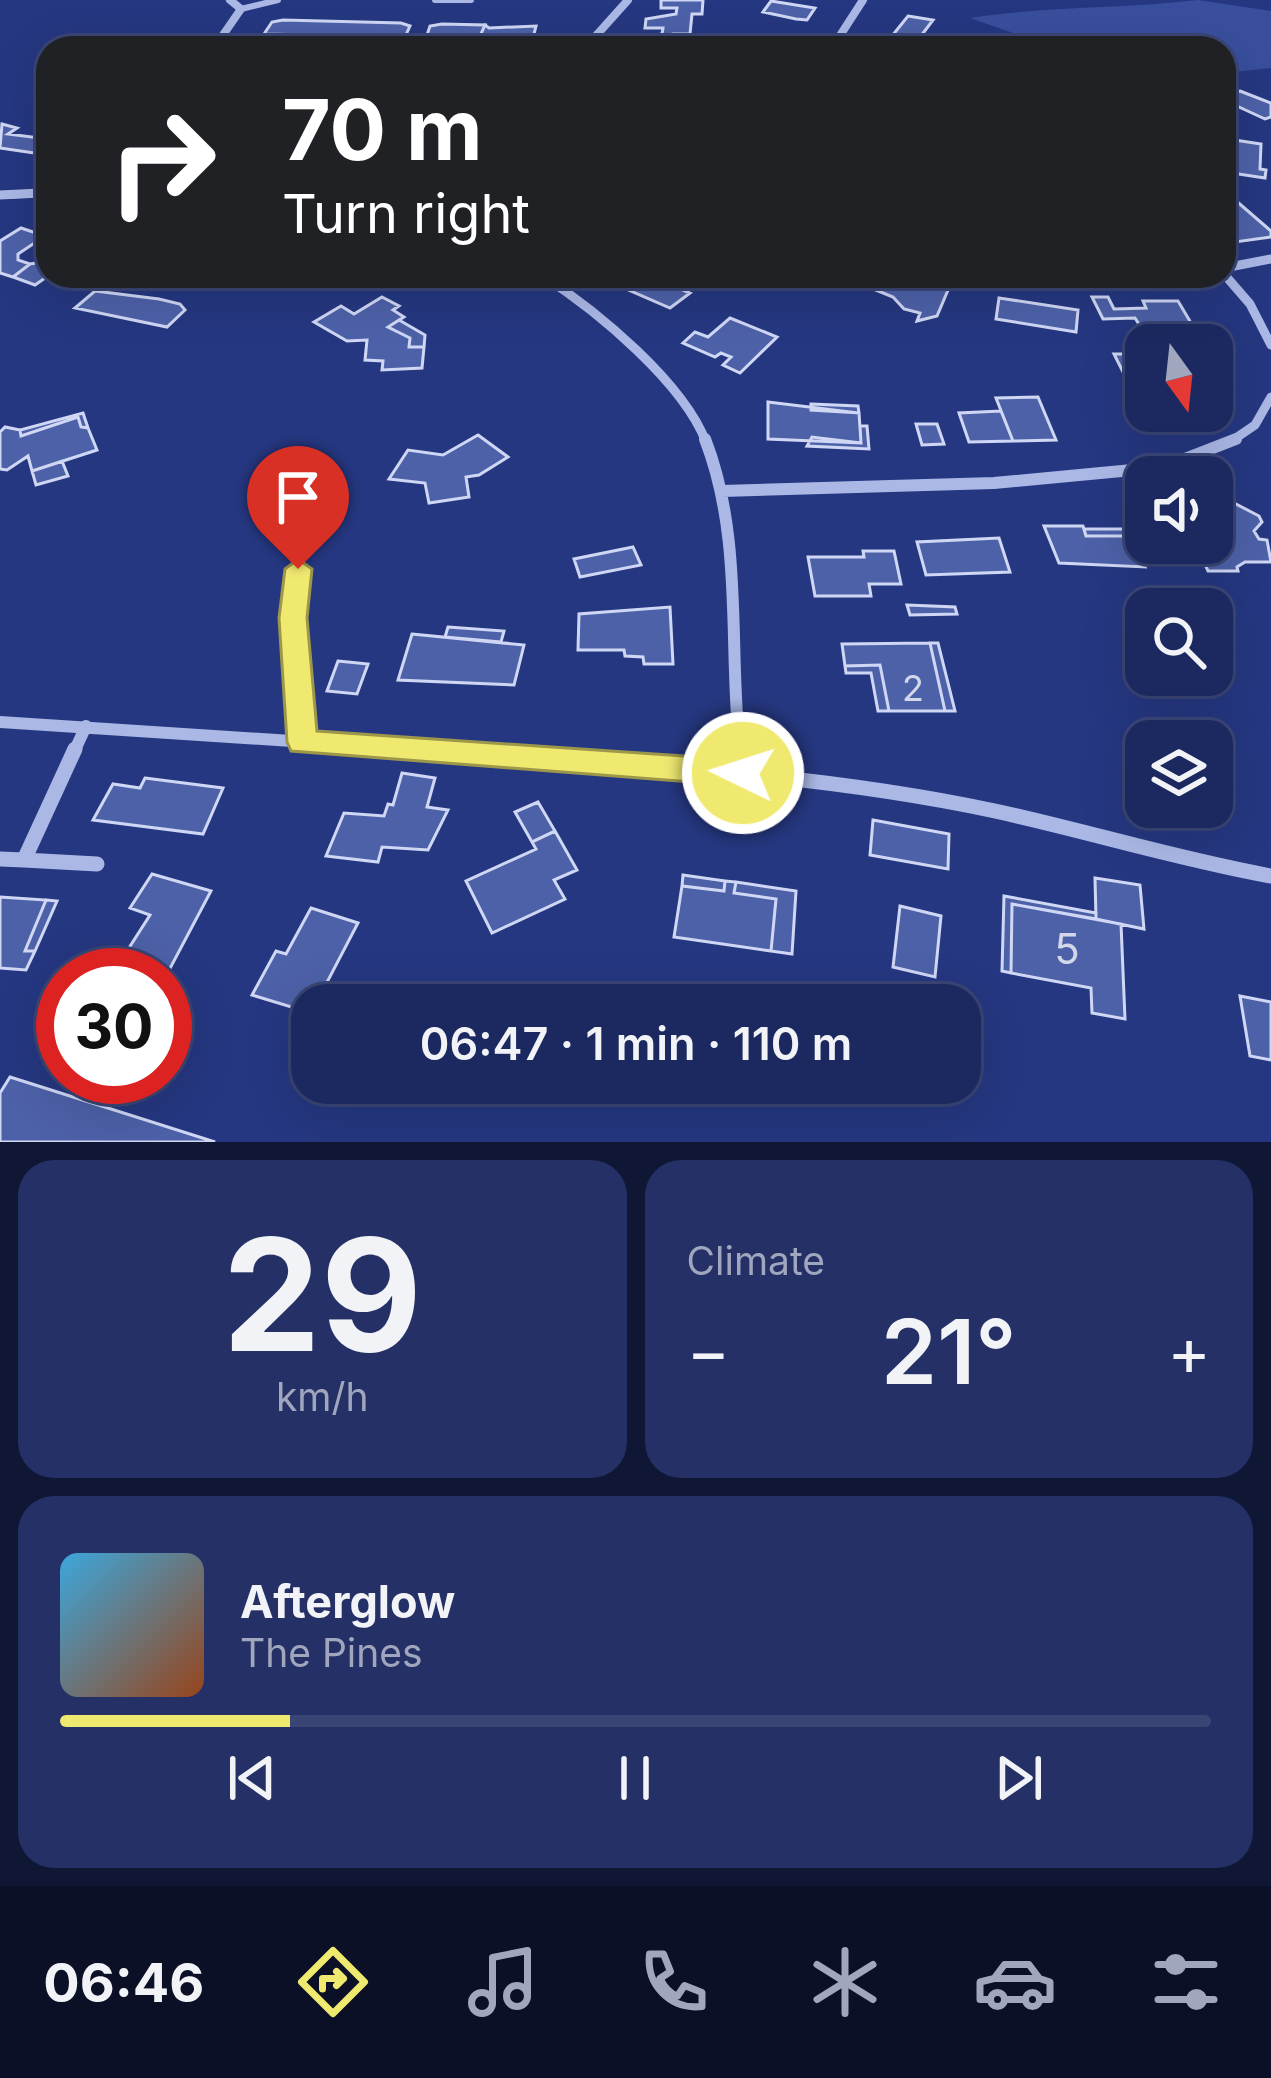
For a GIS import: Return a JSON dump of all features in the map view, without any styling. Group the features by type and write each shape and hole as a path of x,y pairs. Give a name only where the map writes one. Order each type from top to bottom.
{"street":[{"path":"222,36 241,9 230,0"},
{"path":"596,36 628,0"},
{"path":"840,36 863,0"},
{"path":"0,195 36,194"},
{"path":"1236,268 1271,259"},
{"path":"1236,286 1271,345"},
{"path":"563,288 682,399 701,429 722,491 743,773"},
{"path":"722,491 994,483 1164,466 1204,455 1242,435 1268,407 1271,397"},
{"path":"0,722 743,773 916,795 1186,861 1271,876"},
{"path":"24,860 86,726"},
{"path":"0,859 97,864"}],"lane":[{"path":"241,9 278,0"},
{"path":"435,0 471,0"},
{"path":"298,569 293,618 302,742"}],"shaded area":[{"path":"1198,0 1271,11 1271,68 1236,72 1236,36 1022,36 970,18 1027,11"}],"building":[{"path":"661,0 703,0 702,14 692,14 690,34 649,36 662,34 663,28 645,28 646,19 676,14 677,8 661,8"},
{"path":"771,1 815,8 807,20 796,19 763,12"},
{"path":"908,16 933,20 921,36 892,36"},
{"path":"272,22 410,26 405,36 264,34"},
{"path":"485,25 480,36 427,36 430,26"},
{"path":"485,25 536,26 534,36 480,36"},
{"path":"1236,92 1271,103 1271,117 1265,119 1236,106"},
{"path":"2,124 17,128 8,134 36,138 36,153 0,148"},
{"path":"1236,140 1261,144 1260,169 1266,170 1265,178 1236,174"},
{"path":"1236,201 1271,231 1271,237 1236,242"},
{"path":"21,228 36,233 36,242 18,254 18,260 30,264 13,277 0,273 0,241"},
{"path":"36,263 35,285 13,277"},
{"path":"624,288 678,288 690,293 670,308"},
{"path":"871,288 948,290 937,316 917,321 920,313 904,309 893,297"},
{"path":"95,291 159,299 185,310 167,327 75,308"},
{"path":"382,297 399,306 393,310 404,317 388,327 410,338 409,347 424,347 422,368 382,370 383,361 365,360 367,340 347,341 314,322 341,306 354,314"},
{"path":"1092,297 1108,297 1114,309 1146,308 1143,301 1178,301 1192,324 1139,324 1135,318 1103,319"},
{"path":"999,298 1078,310 1076,332 996,319"},
{"path":"730,318 777,337 740,373 723,365 731,357 721,353 715,357 683,343 695,332 708,337"},
{"path":"399,320 425,335 424,347 409,347 410,338 388,327"},
{"path":"1114,354 1125,354 1125,376"},
{"path":"1038,397 1056,440 1013,441 996,398"},
{"path":"768,402 859,413 861,443 768,439"},
{"path":"811,404 858,406 859,413 811,410"},
{"path":"1001,411 1013,441 969,442 959,413"},
{"path":"83,413 88,428 81,427 78,417 21,436 20,430"},
{"path":"78,417 97,450 32,471 28,456 7,470 0,469 0,432 5,427 20,430 21,436"},
{"path":"916,424 937,424 944,444 922,445"},
{"path":"860,426 867,426 869,449 807,446 812,437 861,443"},
{"path":"478,435 508,457 479,475 466,477 469,497 429,503 425,483 389,479 408,450 443,455"},
{"path":"62,461 68,476 36,485 32,471"},
{"path":"1233,503 1259,516 1262,522 1254,531 1259,539 1267,540 1271,562 1245,562 1238,571 1208,571 1205,564 1233,564"},
{"path":"1044,526 1083,526 1086,536 1125,536 1125,564 1145,567 1059,563"},
{"path":"1084,529 1125,529 1125,536 1086,536"},
{"path":"999,538 1010,572 926,575 917,542"},
{"path":"633,547 641,565 580,577 574,559"},
{"path":"863,551 894,551 901,584 869,584 871,596 815,596 808,557 864,557"},
{"path":"907,605 955,607 957,614 910,615"},
{"path":"670,607 673,664 644,664 643,657 625,656 624,650 578,650 579,614"},
{"path":"448,627 504,631 501,642 445,637"},
{"path":"412,634 524,645 514,685 398,680"},
{"path":"930,643 945,711 889,711 880,665 845,666 842,644"},
{"path":"930,643 938,643 955,711 945,711"},
{"path":"338,661 368,664 357,694 327,691"},
{"path":"880,665 889,711 878,711 871,673 846,673 845,666"},
{"path":"402,773 435,778 427,807 448,810 428,850 382,847 378,862 326,856 344,813 384,816 388,804 393,805"},
{"path":"145,778 223,788 203,834 93,820 113,784 140,788"},
{"path":"538,802 555,831 532,842 515,812"},
{"path":"873,820 949,834 948,869 870,855"},
{"path":"555,831 577,870 554,880 565,899 492,933 466,881 536,849 532,842"},
{"path":"152,874 211,891 181,948 129,948 150,915 130,908"},
{"path":"683,875 725,881 724,891 682,886"},
{"path":"1095,878 1140,885 1144,929 1096,919"},
{"path":"725,881 736,882 734,893 776,899 771,951 674,937 682,886 724,891"},
{"path":"736,882 796,891 792,954 771,951 776,899 734,893"},
{"path":"1004,896 1096,913 1096,919 1012,904 1011,973 1002,971"},
{"path":"0,897 46,900 25,951 35,951 26,970 0,968"},
{"path":"46,900 57,901 35,951 25,951"},
{"path":"1012,904 1121,924 1125,1019 1092,1013 1091,988 1011,973"},
{"path":"900,906 941,916 935,977 893,967"},
{"path":"311,908 358,923 326,984 291,984 291,1007 252,995 276,951 286,954"},
{"path":"1240,996 1271,1002 1271,1060 1250,1056"},
{"path":"10,1077 36,1085 36,1104 95,1104 215,1142 0,1142 0,1093"}],"route":[{"path":"298,569 293,618 302,742 743,773"}]}
